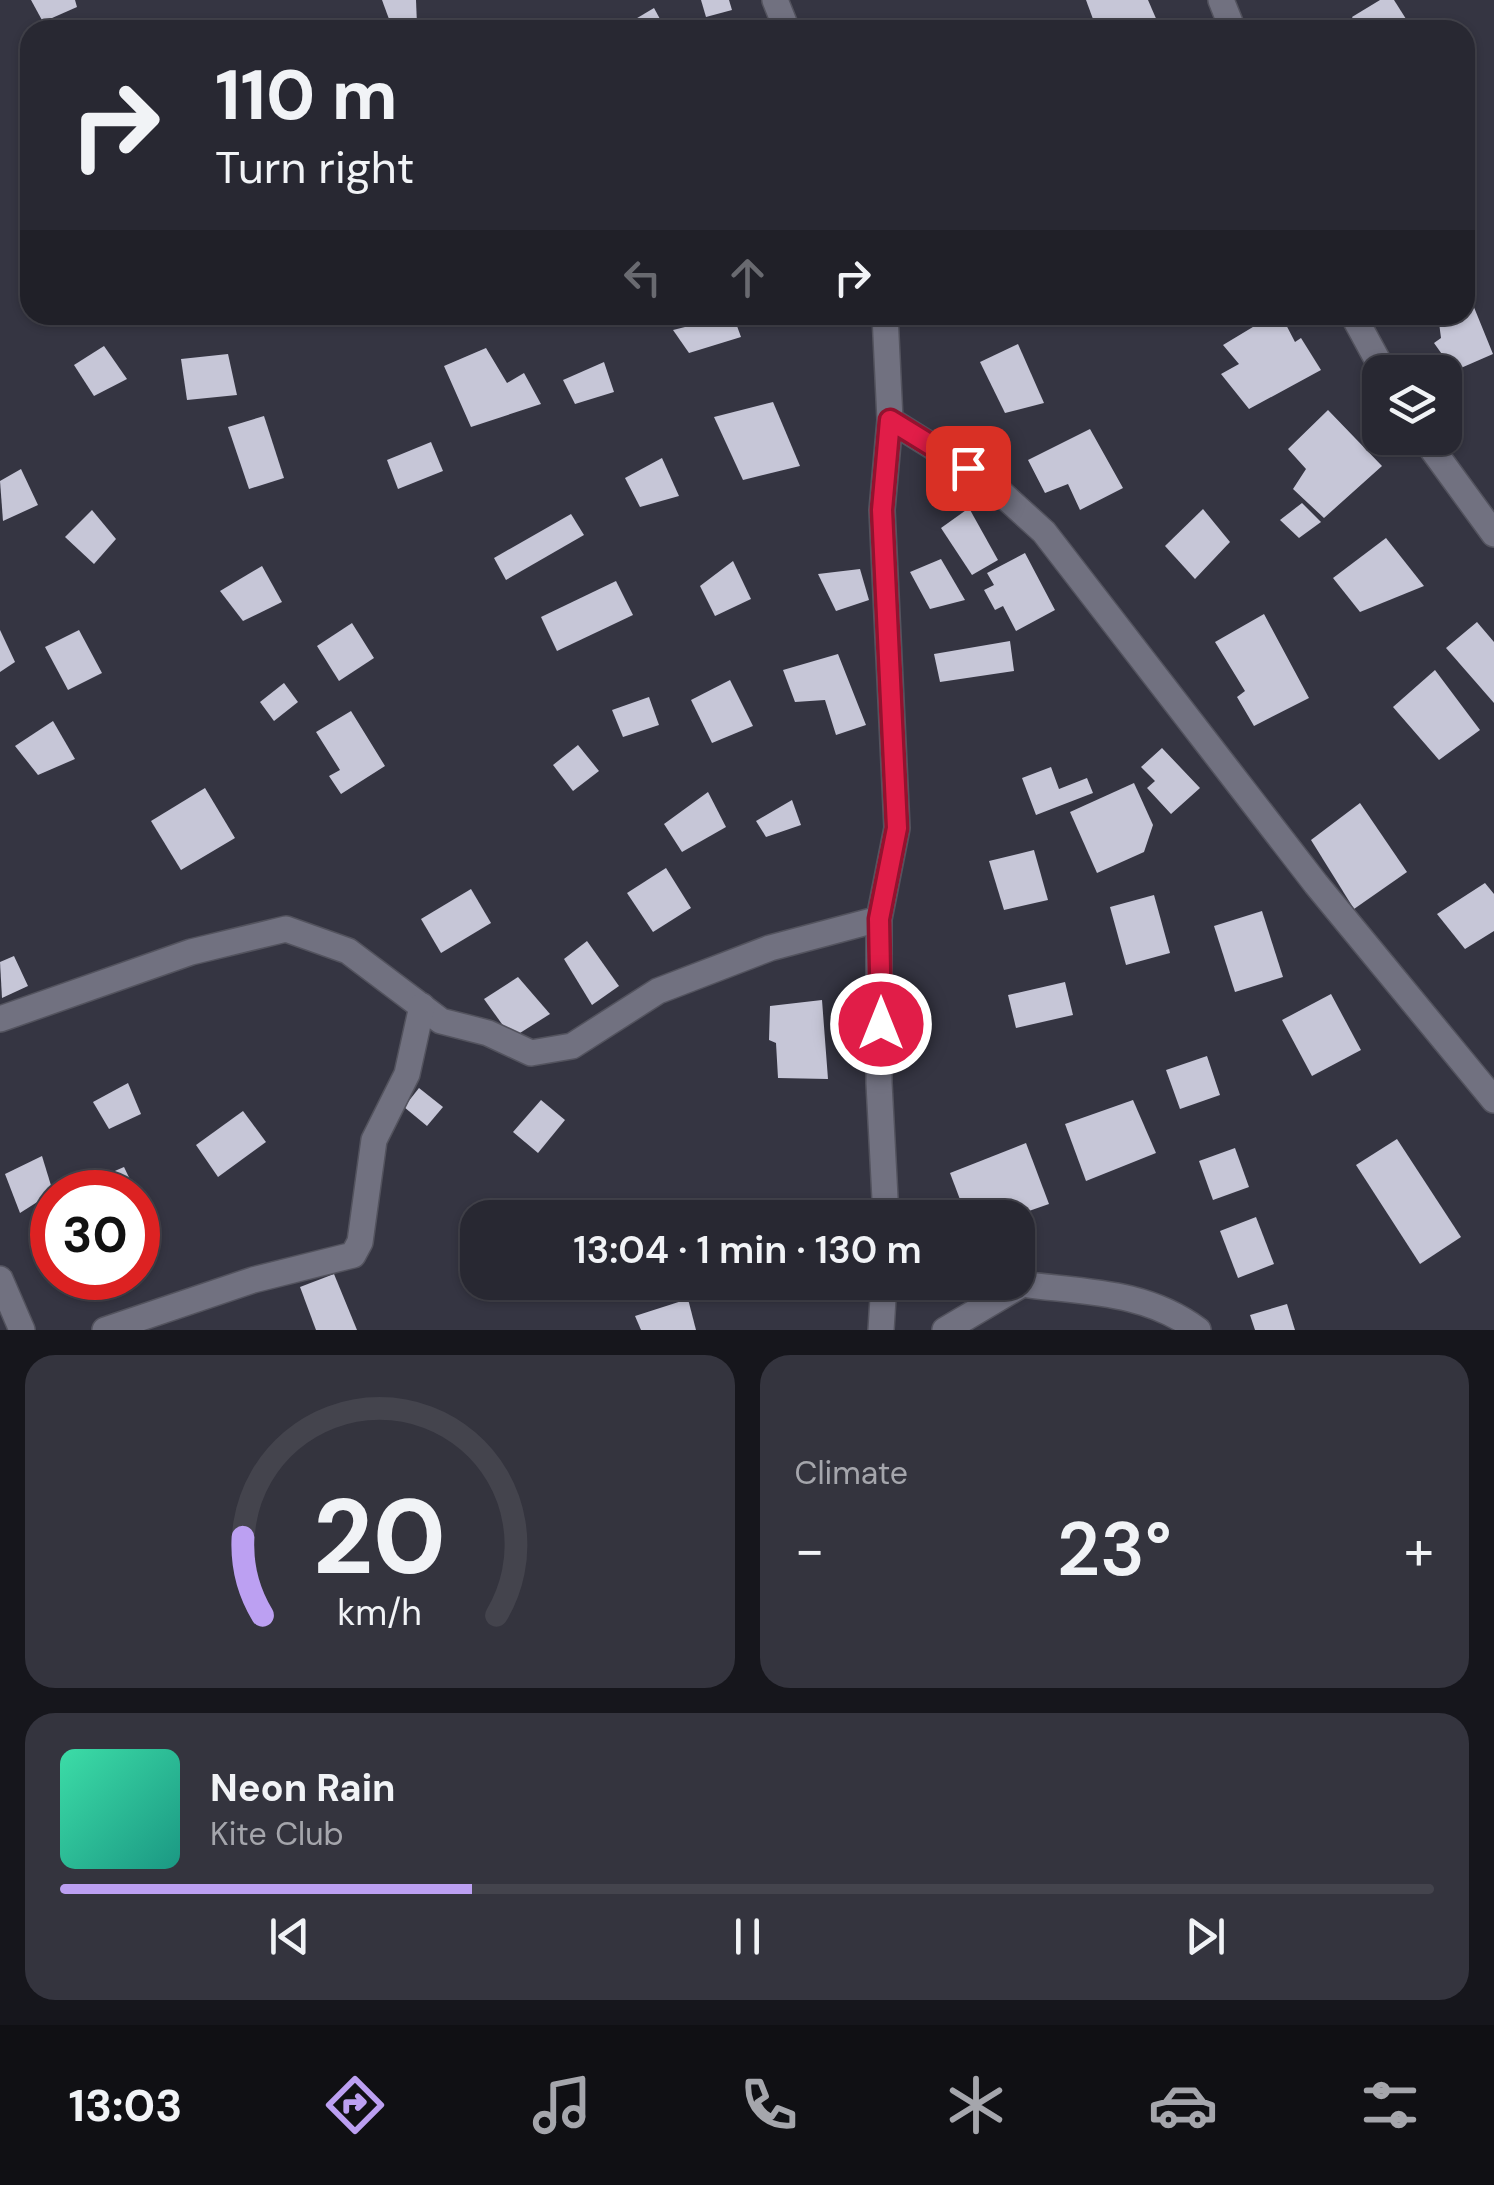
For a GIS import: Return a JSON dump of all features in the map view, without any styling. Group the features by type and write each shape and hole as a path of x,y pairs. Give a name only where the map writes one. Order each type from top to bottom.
{"street":[{"path":"885,325 890,420 882,510 897,828 879,919 879,1083 885,1200"},
{"path":"1359,325 1375,355"},
{"path":"890,420 989,482 1044,532 1316,884 1494,1100"},
{"path":"1436,455 1494,534"},
{"path":"0,1019 190,952 286,929 348,951 441,1021 488,1033 531,1053 572,1046 658,990 770,948 879,919"},
{"path":"105,1330 253,1280 352,1256 360,1242 374,1140 407,1074 422,1006"},
{"path":"0,1279 22,1330"},
{"path":"1035,1285 1102,1290 1174,1313 1198,1330"},
{"path":"881,1330 883,1300"},
{"path":"945,1330 990,1300"}],"building":[{"path":"31,0 75,0 77,7 42,20"},
{"path":"382,0 416,0 417,20 389,20"},
{"path":"701,0 729,0 732,10 706,17"},
{"path":"1086,0 1148,0 1157,20 1093,20"},
{"path":"1380,0 1394,0 1407,20 1354,20 1352,17"},
{"path":"654,8 661,20 634,20"},
{"path":"1475,310 1493,354 1462,368 1462,355 1443,355 1434,343 1441,338 1439,325 1475,325"},
{"path":"693,325 737,325 741,337 689,353 673,330"},
{"path":"1256,325 1286,325 1295,342 1301,338 1321,370 1249,409 1221,374 1239,364 1223,345"},
{"path":"1018,344 1044,403 1005,413 980,362"},
{"path":"104,346 127,379 94,396 74,365"},
{"path":"486,348 507,383 524,373 541,404 471,427 444,366"},
{"path":"228,354 237,395 187,400 181,359"},
{"path":"604,362 614,392 575,404 563,380"},
{"path":"773,402 800,466 743,480 714,417"},
{"path":"1328,410 1362,445 1362,455 1371,455 1382,466 1324,518 1293,489 1306,469 1288,449"},
{"path":"264,416 284,478 249,489 228,427"},
{"path":"1090,429 1123,488 1080,510 1068,484 1045,493 1028,460"},
{"path":"431,442 443,471 398,489 387,460"},
{"path":"662,458 679,496 640,507 625,478"},
{"path":"21,469 38,505 3,521 0,481"},
{"path":"1302,503 1321,522 1299,538 1280,520"},
{"path":"969,508 998,560 972,575 941,528"},
{"path":"1203,509 1230,542 1195,579 1165,546"},
{"path":"92,510 116,539 94,564 65,537"},
{"path":"571,514 584,535 506,580 494,558"},
{"path":"1386,538 1424,586 1360,612 1333,578"},
{"path":"1025,553 1055,610 1016,631 1003,606 995,610 984,590 994,585 987,573"},
{"path":"941,559 965,600 930,609 910,572"},
{"path":"733,561 751,599 715,616 700,586"},
{"path":"262,566 282,602 243,621 220,591"},
{"path":"860,569 869,600 836,611 818,574"},
{"path":"616,581 633,615 557,651 541,617"},
{"path":"1264,614 1309,698 1254,726 1237,697 1245,691 1215,642"},
{"path":"1477,622 1494,642 1494,703 1446,648"},
{"path":"352,623 374,658 339,681 317,646"},
{"path":"0,630 15,662 0,672"},
{"path":"79,630 102,673 68,690 45,647"},
{"path":"1010,641 1014,671 940,682 934,654"},
{"path":"838,654 866,725 836,735 825,700 795,702 783,670"},
{"path":"1435,670 1480,730 1439,760 1393,707"},
{"path":"730,680 753,726 712,743 691,700"},
{"path":"284,683 298,702 274,721 260,702"},
{"path":"649,697 659,725 623,737 612,710"},
{"path":"351,711 385,766 341,794 329,776 340,770 316,732"},
{"path":"53,721 75,759 38,775 15,746"},
{"path":"578,745 599,771 573,791 553,765"},
{"path":"1162,748 1200,788 1171,814 1147,788 1155,781 1141,767"},
{"path":"1051,767 1059,789 1087,778 1093,793 1036,815 1022,778"},
{"path":"1134,783 1153,825 1144,852 1097,873 1070,812"},
{"path":"205,788 235,838 181,870 151,821"},
{"path":"708,792 726,827 682,852 664,824"},
{"path":"792,800 801,825 766,837 756,821"},
{"path":"1360,803 1407,872 1354,909 1311,840"},
{"path":"1034,850 1048,900 1004,910 989,861"},
{"path":"666,868 691,908 653,932 627,893"},
{"path":"1485,883 1494,894 1494,931 1465,949 1437,914"},
{"path":"471,889 491,923 441,953 421,919"},
{"path":"1154,895 1170,953 1126,965 1110,907"},
{"path":"1262,911 1283,977 1235,992 1214,926"},
{"path":"587,941 619,986 592,1005 564,959"},
{"path":"14,956 28,986 2,998 0,962"},
{"path":"518,977 550,1014 512,1038 484,999"},
{"path":"1065,982 1073,1015 1016,1028 1008,995"},
{"path":"1331,994 1361,1050 1312,1076 1282,1020"},
{"path":"822,1000 828,1079 778,1078 776,1043 769,1040 770,1006"},
{"path":"1207,1056 1220,1095 1180,1109 1166,1070"},
{"path":"128,1083 141,1114 109,1129 93,1102"},
{"path":"419,1088 443,1107 427,1126 404,1107"},
{"path":"541,1100 565,1120 538,1153 513,1132"},
{"path":"1133,1100 1156,1153 1086,1181 1065,1124"},
{"path":"243,1111 266,1142 218,1177 196,1145"},
{"path":"1397,1139 1461,1237 1420,1264 1356,1165"},
{"path":"1026,1143 1049,1204 1035,1209 1035,1200 960,1200 950,1173"},
{"path":"1235,1148 1249,1187 1213,1200 1199,1161"},
{"path":"42,1156 46,1170 30,1170 30,1207 20,1213 5,1174"},
{"path":"1256,1217 1274,1264 1238,1278 1220,1231"},
{"path":"334,1274 357,1330 316,1330 300,1287"},
{"path":"688,1300 696,1330 641,1330 635,1316"},
{"path":"1287,1304 1295,1330 1255,1330 1250,1315"}],"route":[{"path":"881,1024 879,919 897,828 895,719 882,510 890,420 968,468"}]}
